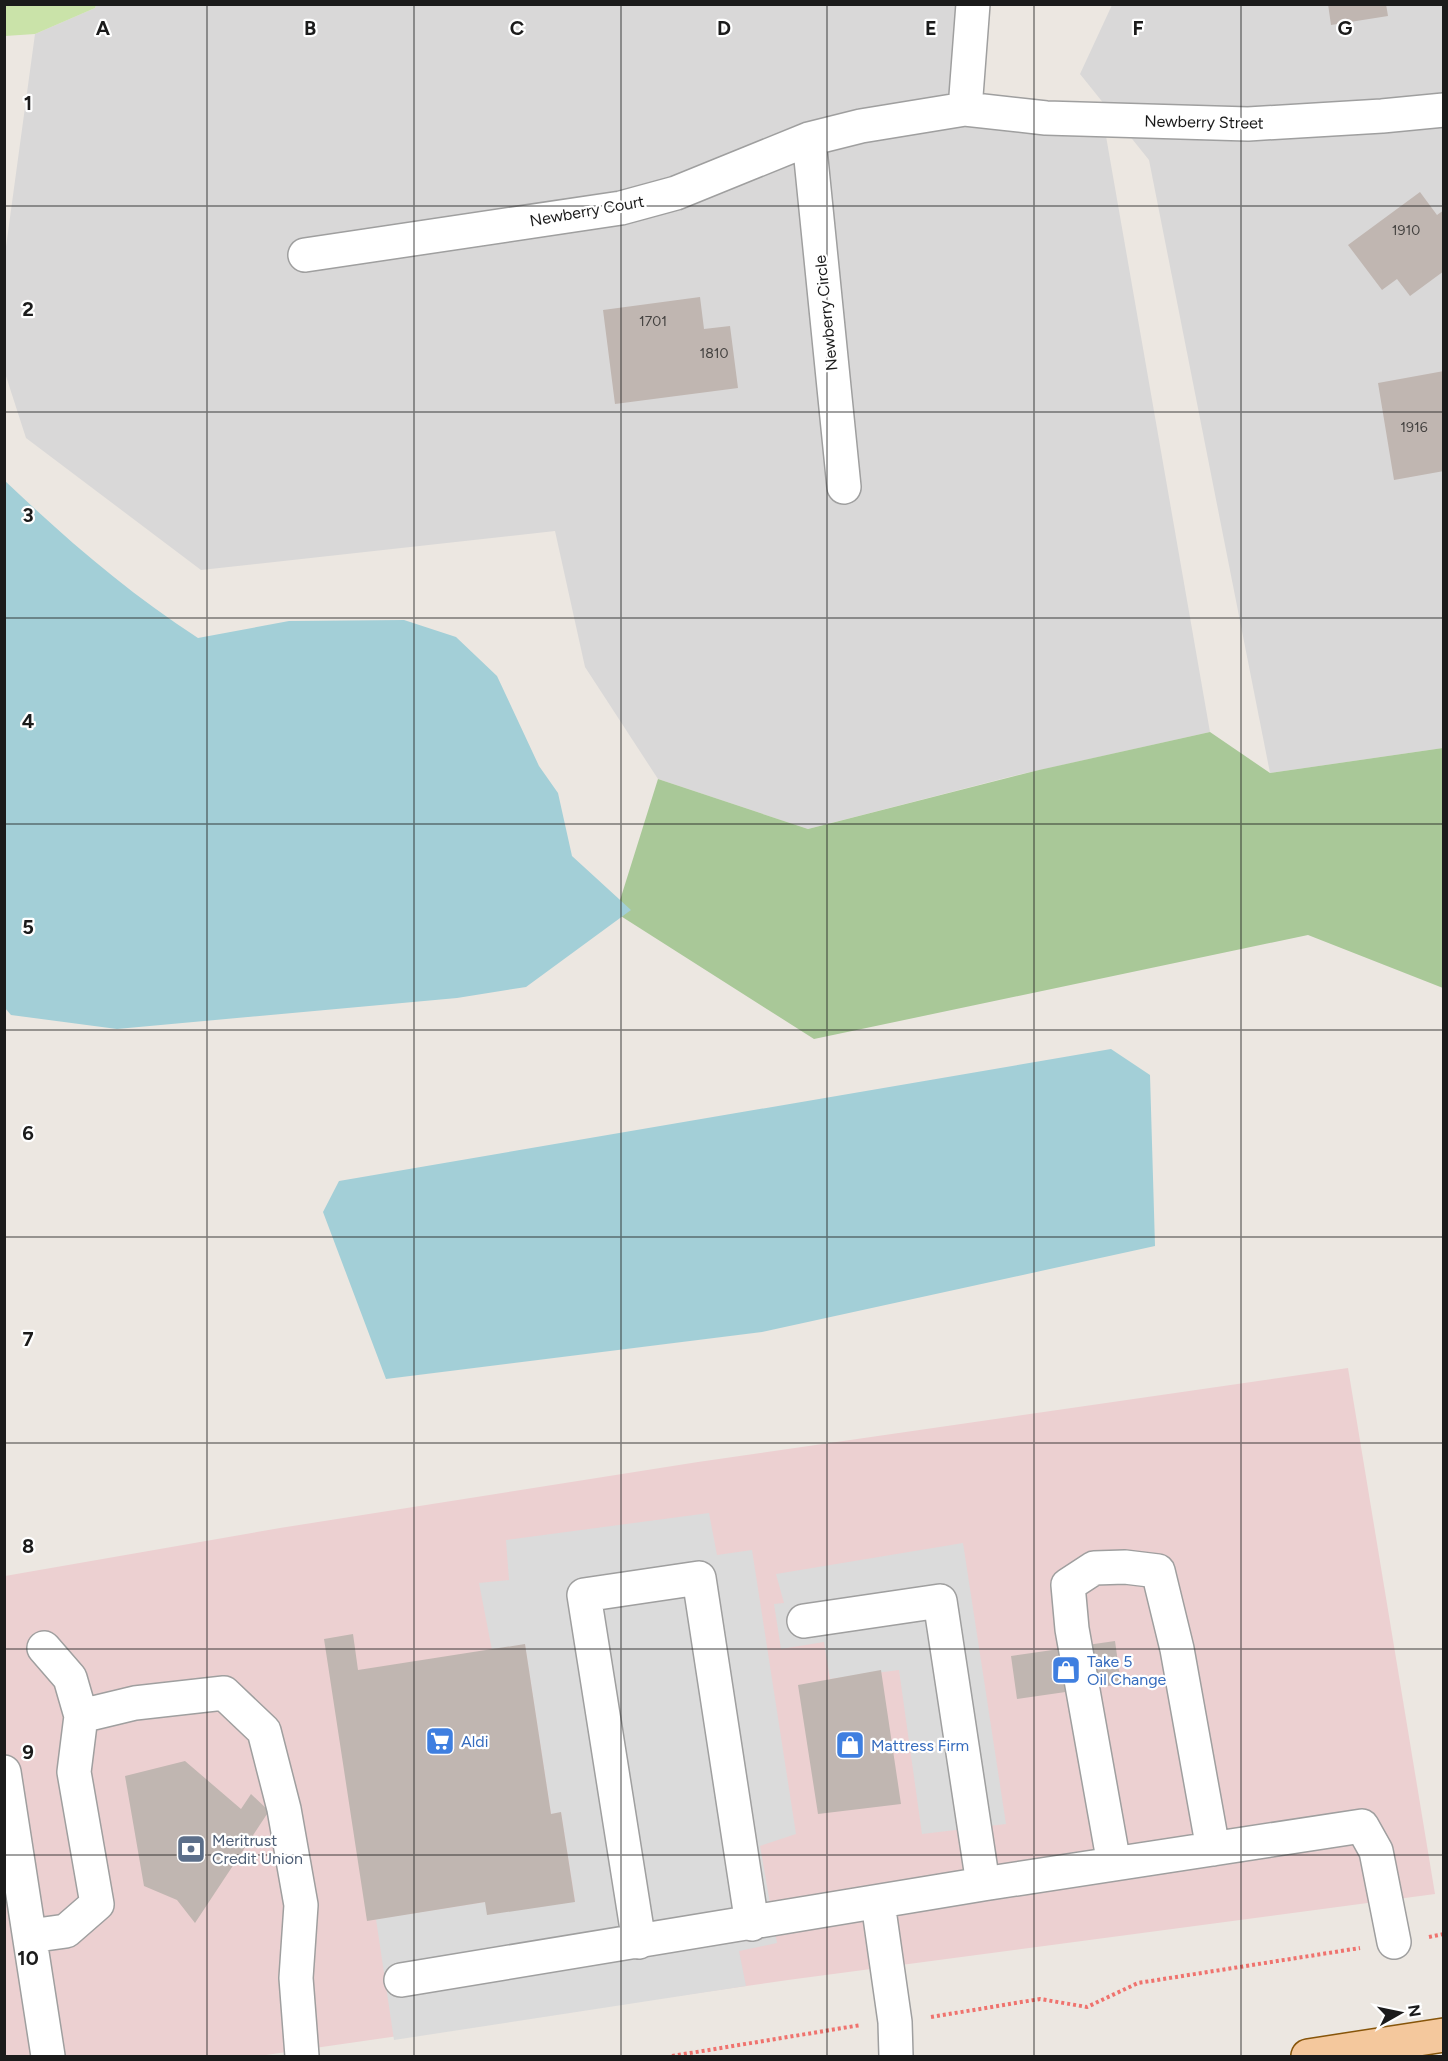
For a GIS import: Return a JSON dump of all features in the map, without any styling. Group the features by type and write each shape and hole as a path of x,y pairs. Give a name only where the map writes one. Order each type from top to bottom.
{"main road":[{"path":"1308,2056 1443,2036"}],"street":[{"path":"965,109 973,4"},
{"name":"Newberry Street","path":"965,109 1046,118 1248,124 1443,110"},
{"name":"Newberry Court","path":"305,255 621,208 676,193 809,139 861,126 965,109"},
{"name":"Newberry Circle","path":"809,139 844,487"},
{"path":"1114,1864 1072,1629 1068,1586 1094,1569 1125,1567 1158,1571 1178,1649 1213,1849"},
{"path":"639,1942 584,1595 699,1578 752,1924"},
{"path":"804,1622 940,1601 983,1884"},
{"path":"30,1936 66,1931 97,1904 74,1772 81,1716 70,1678 44,1648"},
{"path":"81,1716 135,1703 224,1693 264,1731 284,1809 301,1905 296,1978 302,2056"},
{"path":"4,1772 30,1936 41,2055"},
{"path":"401,1980 752,1924 983,1884 1362,1826 1376,1851 1394,1942"},
{"path":"878,1903 895,2022 896,2056"}],"path":[{"path":"672,2056 838,2027 895,2022 1040,1999 1087,2007 1138,1983 1443,1934"}],"shaded area":[{"path":"96,5 955,5 965,109 1103,119 1210,732 1013,776 808,829 658,779 585,667 555,531 201,570 26,438 5,373 5,254 35,34 95,8"},
{"path":"1112,5 1443,5 1443,748 1270,773 1149,160 1080,74"},
{"path":"1348,1368 1435,1894 788,1980 259,2056 5,2056 5,1576 280,1528 698,1462"},
{"path":"709,1513 717,1555 752,1550 796,1834 760,1846 777,1943 739,1951 746,1986 394,2040 376,1919 485,1902 575,1901 561,1813 551,1814 525,1645 492,1650 479,1583 509,1580 506,1540"},
{"path":"963,1543 1006,1824 922,1834 899,1670 830,1679 824,1642 781,1649 774,1604 784,1603 776,1574"}],"green space":[{"path":"5,4 96,5 95,8 35,34 5,36"},
{"path":"1210,732 1270,773 1443,748 1443,988 1308,935 814,1039 616,913 658,779 808,829 1039,770"}],"water":[{"path":"4,480 97,564 198,638 289,621 404,620 456,637 497,676 539,766 558,793 572,856 631,910 526,987 457,998 117,1029 11,1015 4,1007"},
{"path":"1111,1049 1150,1075 1155,1246 762,1332 386,1379 323,1212 339,1181"}],"building":[{"path":"1328,4 1386,4 1388,16 1331,25"},
{"path":"1420,192 1437,215 1444,210 1444,271 1410,296 1397,279 1382,290 1348,245"},
{"path":"700,297 704,329 730,326 738,388 615,404 603,310"},
{"path":"1444,371 1444,471 1394,480 1378,383"},
{"name":"Aldi","path":"353,1634 358,1670 525,1644 551,1814 561,1812 575,1902 487,1915 485,1902 367,1921 324,1639"},
{"name":"Take 5 Oil Change","path":"1115,1641 1121,1684 1017,1699 1011,1656"},
{"name":"Mattress Firm","path":"881,1670 901,1804 818,1814 798,1685"},
{"name":"Meritrust Credit Union","path":"185,1761 241,1809 251,1794 269,1811 195,1923 177,1900 144,1886 125,1776"}],"place":[{"name":"Take 5 Oil Change","path":"1066,1670"},
{"name":"Aldi","path":"440,1741"},
{"name":"Mattress Firm","path":"850,1745"},
{"name":"Meritrust Credit Union","path":"191,1849"}]}
